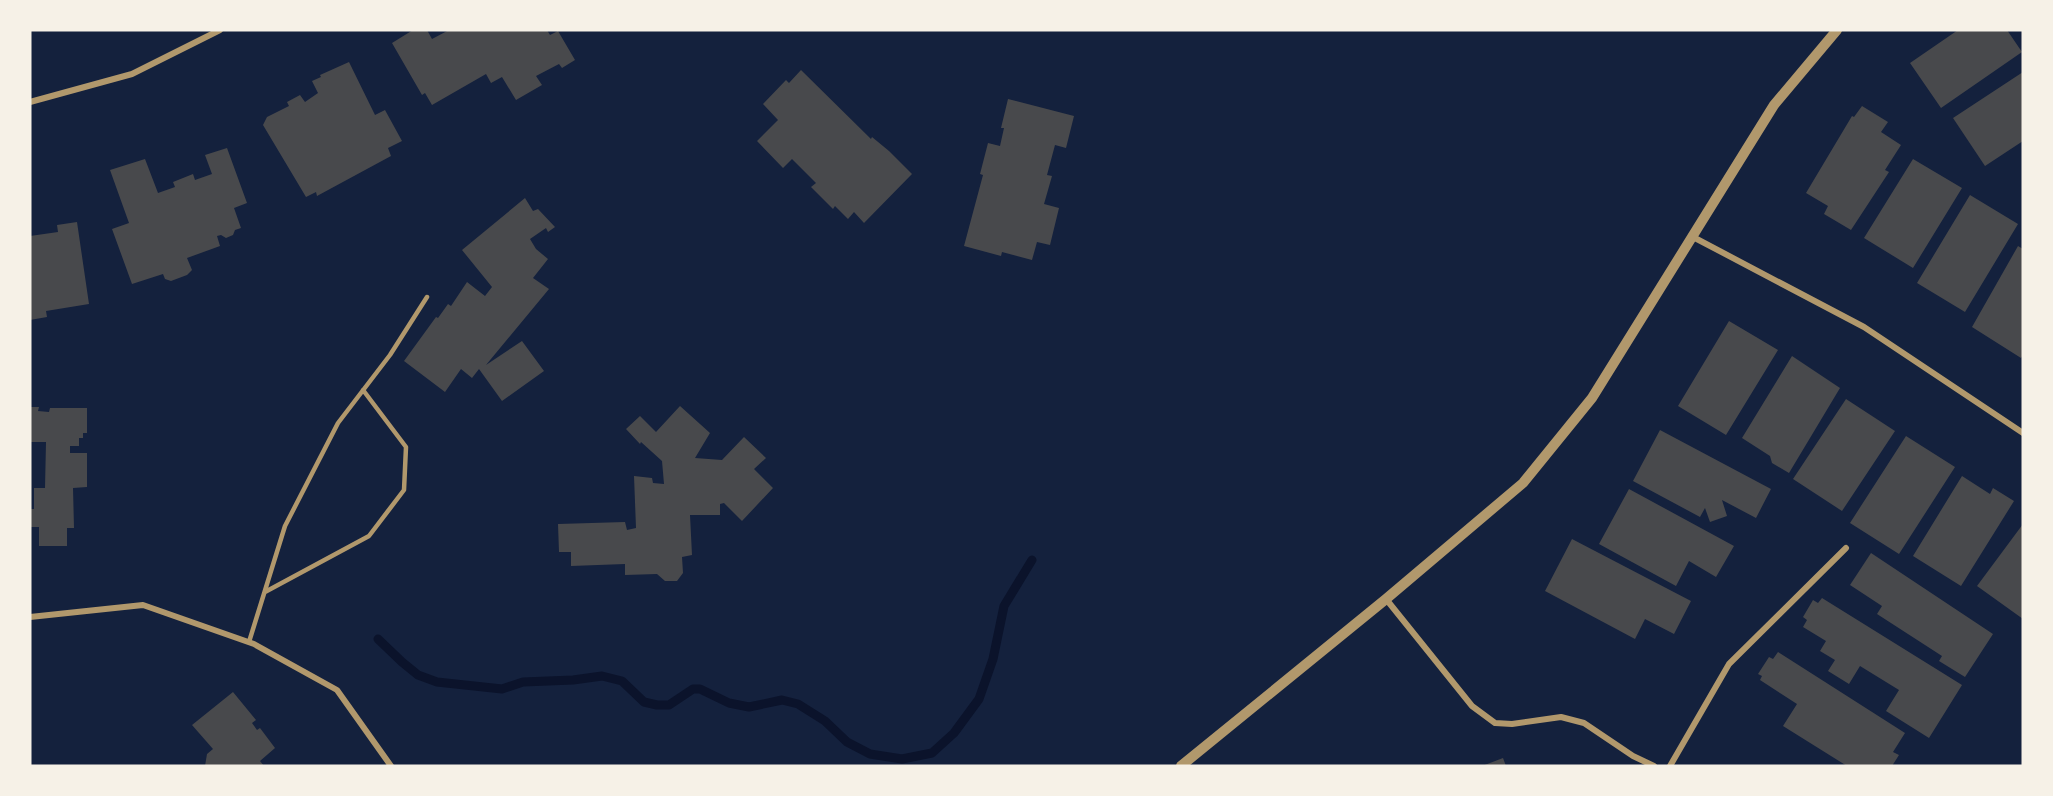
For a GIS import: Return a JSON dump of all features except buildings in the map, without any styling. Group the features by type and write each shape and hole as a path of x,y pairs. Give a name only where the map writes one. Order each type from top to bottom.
{"street":[{"path":"30,102 132,74 220,30"},
{"path":"1181,766 1386,599 1523,483 1592,398 1774,105 1837,30"},
{"path":"1693,237 1864,327 2023,434"},
{"path":"1670,766 1729,664 1846,548"},
{"path":"1386,599 1472,706 1495,723 1512,724 1561,717 1584,723 1633,756 1654,766"},
{"path":"30,617 143,605 249,642 337,690 391,766"}],"lane":[{"path":"249,642 285,526 338,423 390,355 427,297"},
{"path":"265,592 369,536 404,490 406,447 363,390"}],"waterway":[{"path":"378,639 418,675 437,682 502,689 523,682 602,676 622,681 644,702 657,705 669,705 693,689 700,689 729,703 749,707 782,700 798,704 825,721 847,742 870,754 902,759 932,753 954,733 979,699 993,659 1004,606 1032,560"}]}
